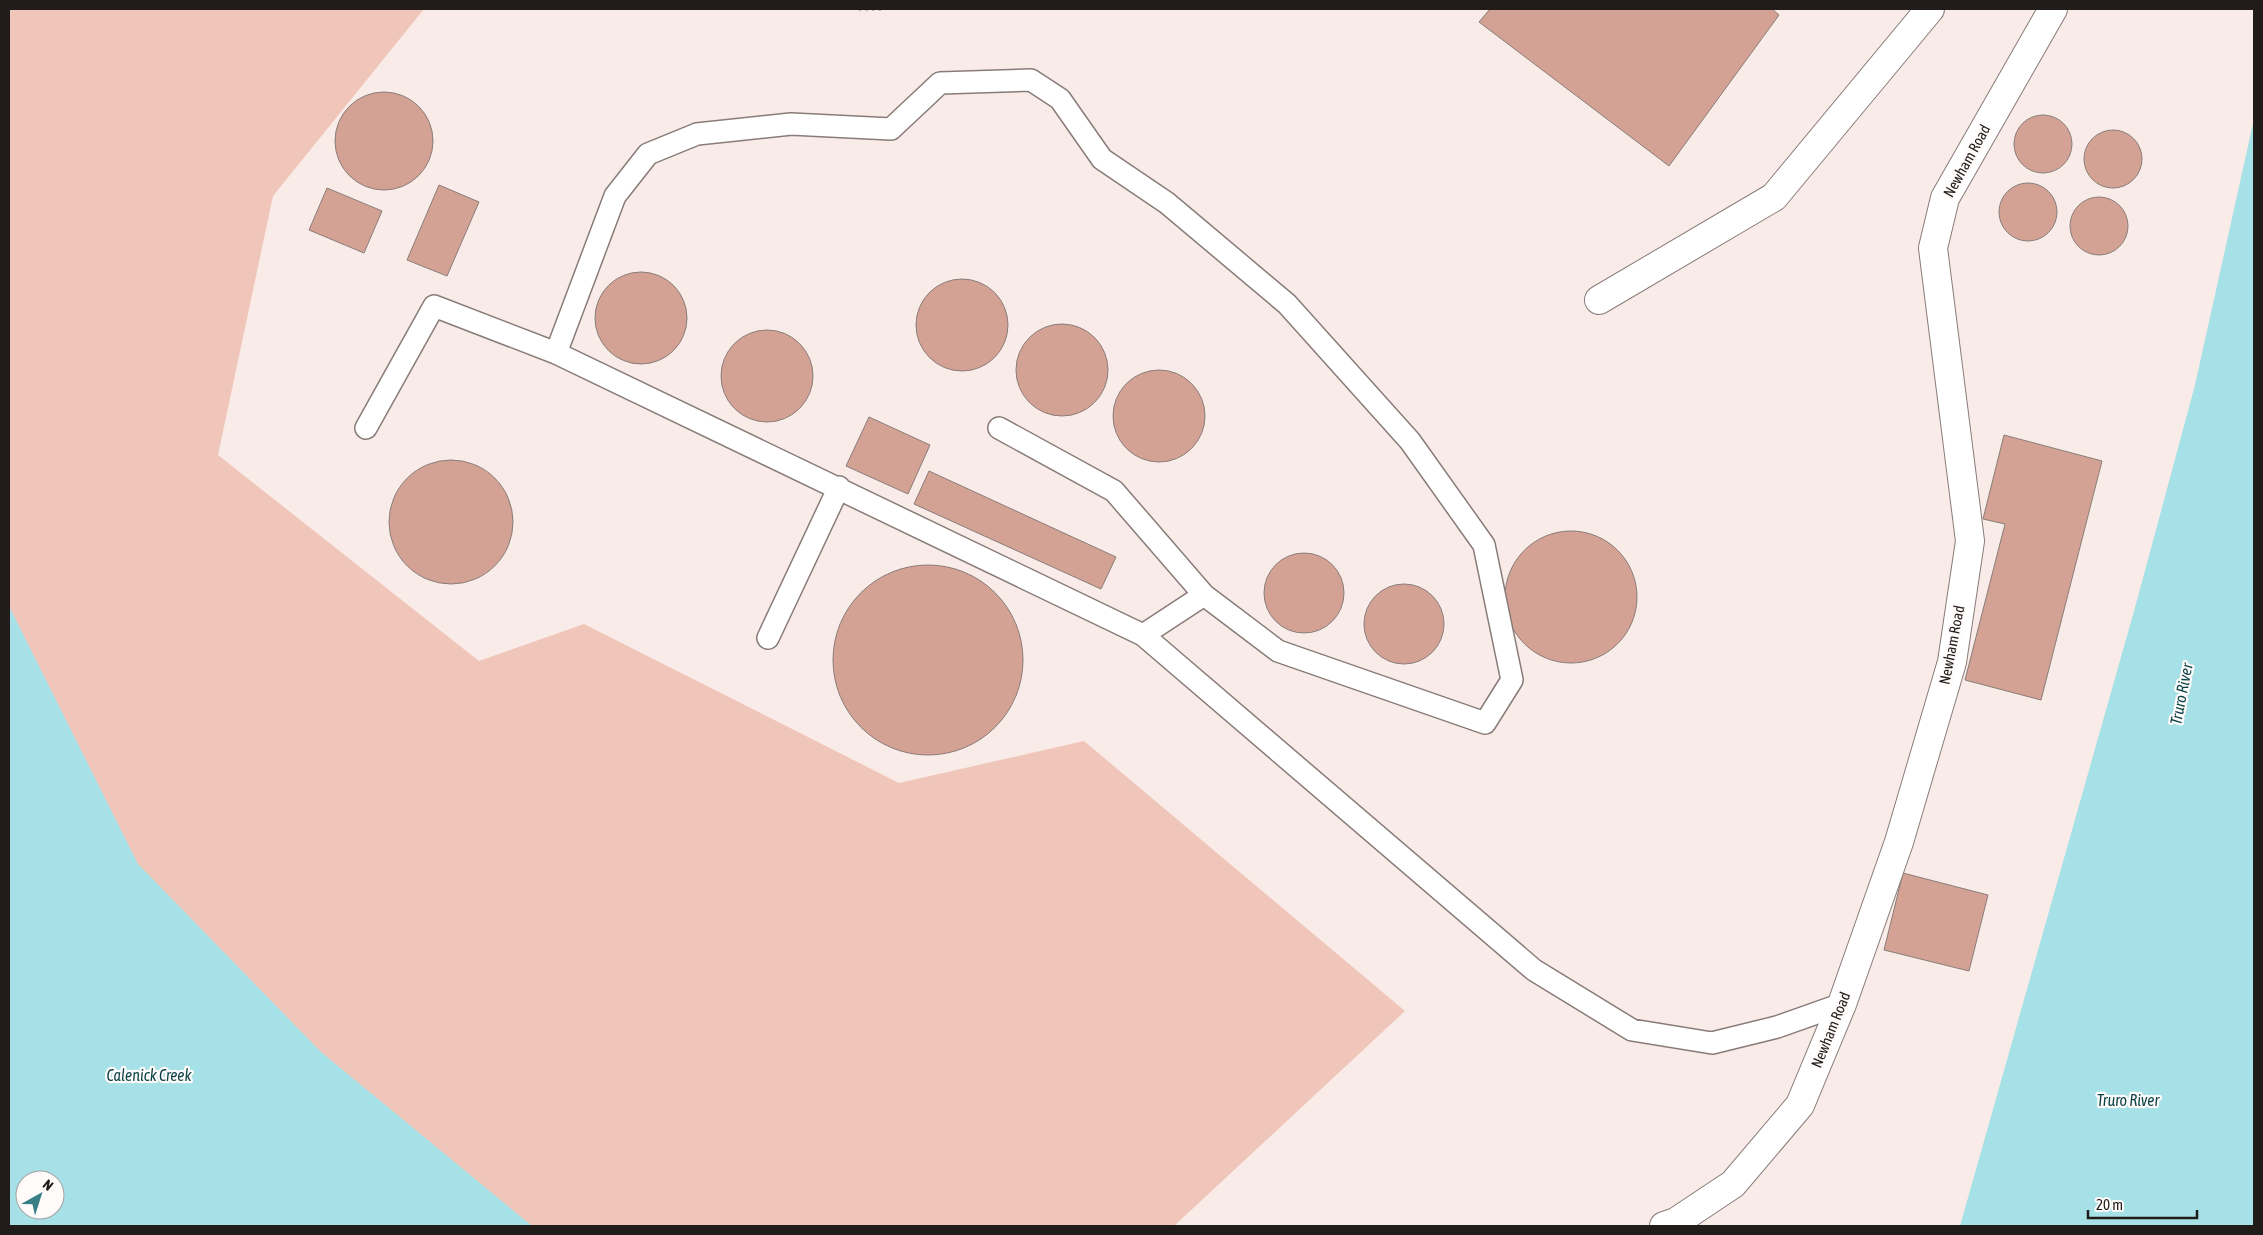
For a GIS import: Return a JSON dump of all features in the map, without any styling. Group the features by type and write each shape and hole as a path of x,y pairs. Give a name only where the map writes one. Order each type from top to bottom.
{"street":[{"path":"1599,300 1774,197 1930,9"},
{"name":"Newham Road","path":"1664,1226 1676,1222 1733,1184 1800,1105 1842,1004 1899,842 1952,662 1970,541 1933,248 1945,198 2053,9"}],"lane":[{"path":"556,353 614,196 648,154 697,134 791,124 891,129 940,83 1031,80 1060,99 1102,159 1167,204 1287,304 1410,440 1484,545 1512,680 1485,723 1278,651 1204,595 1114,491 999,428"},
{"path":"366,428 434,306 556,353 839,487 1143,635 1534,970 1632,1030 1712,1043 1777,1027 1842,1004"},
{"path":"768,638 839,487"},
{"path":"1143,635 1204,595"}],"path":[{"path":"859,9 881,9"}],"shaded area":[{"path":"9,9 424,9 273,196 218,455 479,661 584,624 899,783 1084,741 1405,1011 1174,1226 406,1226 9,1081"}],"water":[{"name":"Truro River","path":"2254,119 2254,1226 1960,1226 2136,604 2195,385"},
{"name":"Calenick Creek","path":"9,606 138,864 321,1052 532,1226 9,1226"}],"building":[{"path":"1490,9 1772,9 1779,15 1669,166 1479,22"},
{"path":"384,92 403,96 419,106 429,122 433,141 429,160 419,176 403,186 384,190 365,186 349,176 339,160 335,141 339,122 349,106 365,96"},
{"path":"2043,115 2054,117 2064,123 2070,133 2072,144 2070,155 2064,165 2054,171 2043,173 2032,171 2022,165 2016,155 2014,144 2016,133 2022,123 2032,117"},
{"path":"2113,130 2124,132 2137,143 2142,159 2140,170 2129,183 2113,188 2102,186 2089,175 2084,159 2086,148 2097,135"},
{"path":"2028,183 2039,185 2052,196 2057,212 2055,223 2044,236 2028,241 2017,239 2004,228 1999,212 2001,201 2012,188"},
{"path":"439,185 479,202 447,276 407,260"},
{"path":"327,188 382,211 364,253 309,230"},
{"path":"2099,197 2110,199 2120,205 2126,215 2128,226 2126,237 2120,247 2110,253 2099,255 2088,253 2078,247 2072,237 2070,226 2072,215 2078,205 2088,199"},
{"path":"641,272 659,276 673,286 683,300 687,318 683,336 673,350 659,360 641,364 623,360 609,350 599,336 595,318 599,300 609,286 623,276"},
{"path":"962,279 980,283 994,293 1004,307 1008,325 1004,343 994,357 980,367 962,371 944,367 930,357 920,343 916,325 920,307 930,293 944,283"},
{"path":"1062,324 1080,328 1094,338 1104,352 1108,370 1104,388 1094,402 1080,412 1062,416 1044,412 1030,402 1020,388 1016,370 1020,352 1030,338 1044,328"},
{"path":"767,330 785,334 799,344 809,358 813,376 809,394 799,408 785,418 767,422 749,418 735,408 725,394 721,376 725,358 735,344 749,334"},
{"path":"1159,370 1177,374 1191,384 1201,398 1205,416 1201,434 1191,448 1177,458 1159,462 1141,458 1127,448 1117,434 1113,416 1117,398 1127,384 1141,374"},
{"path":"869,417 930,445 908,494 846,466"},
{"path":"2004,435 2102,461 2041,700 1965,680 2005,524 1983,519"},
{"path":"451,460 475,465 495,478 508,498 513,522 508,546 495,566 475,579 451,584 427,579 407,566 394,546 389,522 394,498 407,478 427,465"},
{"path":"929,471 1116,557 1101,589 914,504"},
{"path":"1571,531 1596,536 1607,542 1617,551 1626,561 1632,572 1637,597 1632,622 1626,633 1617,643 1607,652 1596,658 1571,663 1546,658 1535,652 1525,643 1516,633 1510,622 1505,597 1510,572 1516,561 1525,551 1535,542 1546,536"},
{"path":"1304,553 1319,556 1332,565 1341,578 1344,593 1341,608 1332,621 1319,630 1304,633 1289,630 1276,621 1267,608 1264,593 1267,578 1276,565 1289,556"},
{"path":"919,565 937,565 956,569 973,576 995,593 1007,607 1016,624 1023,651 1023,669 1016,696 1007,713 995,727 973,744 956,751 937,755 919,755 900,751 883,744 861,727 849,713 837,688 833,669 833,651 837,632 844,615 861,593 875,581 900,569"},
{"path":"1396,584 1412,584 1433,595 1444,616 1444,632 1433,653 1412,664 1396,664 1382,658 1370,646 1364,632 1364,616 1370,602 1382,590"},
{"path":"1903,873 1988,895 1969,971 1884,950"}]}
